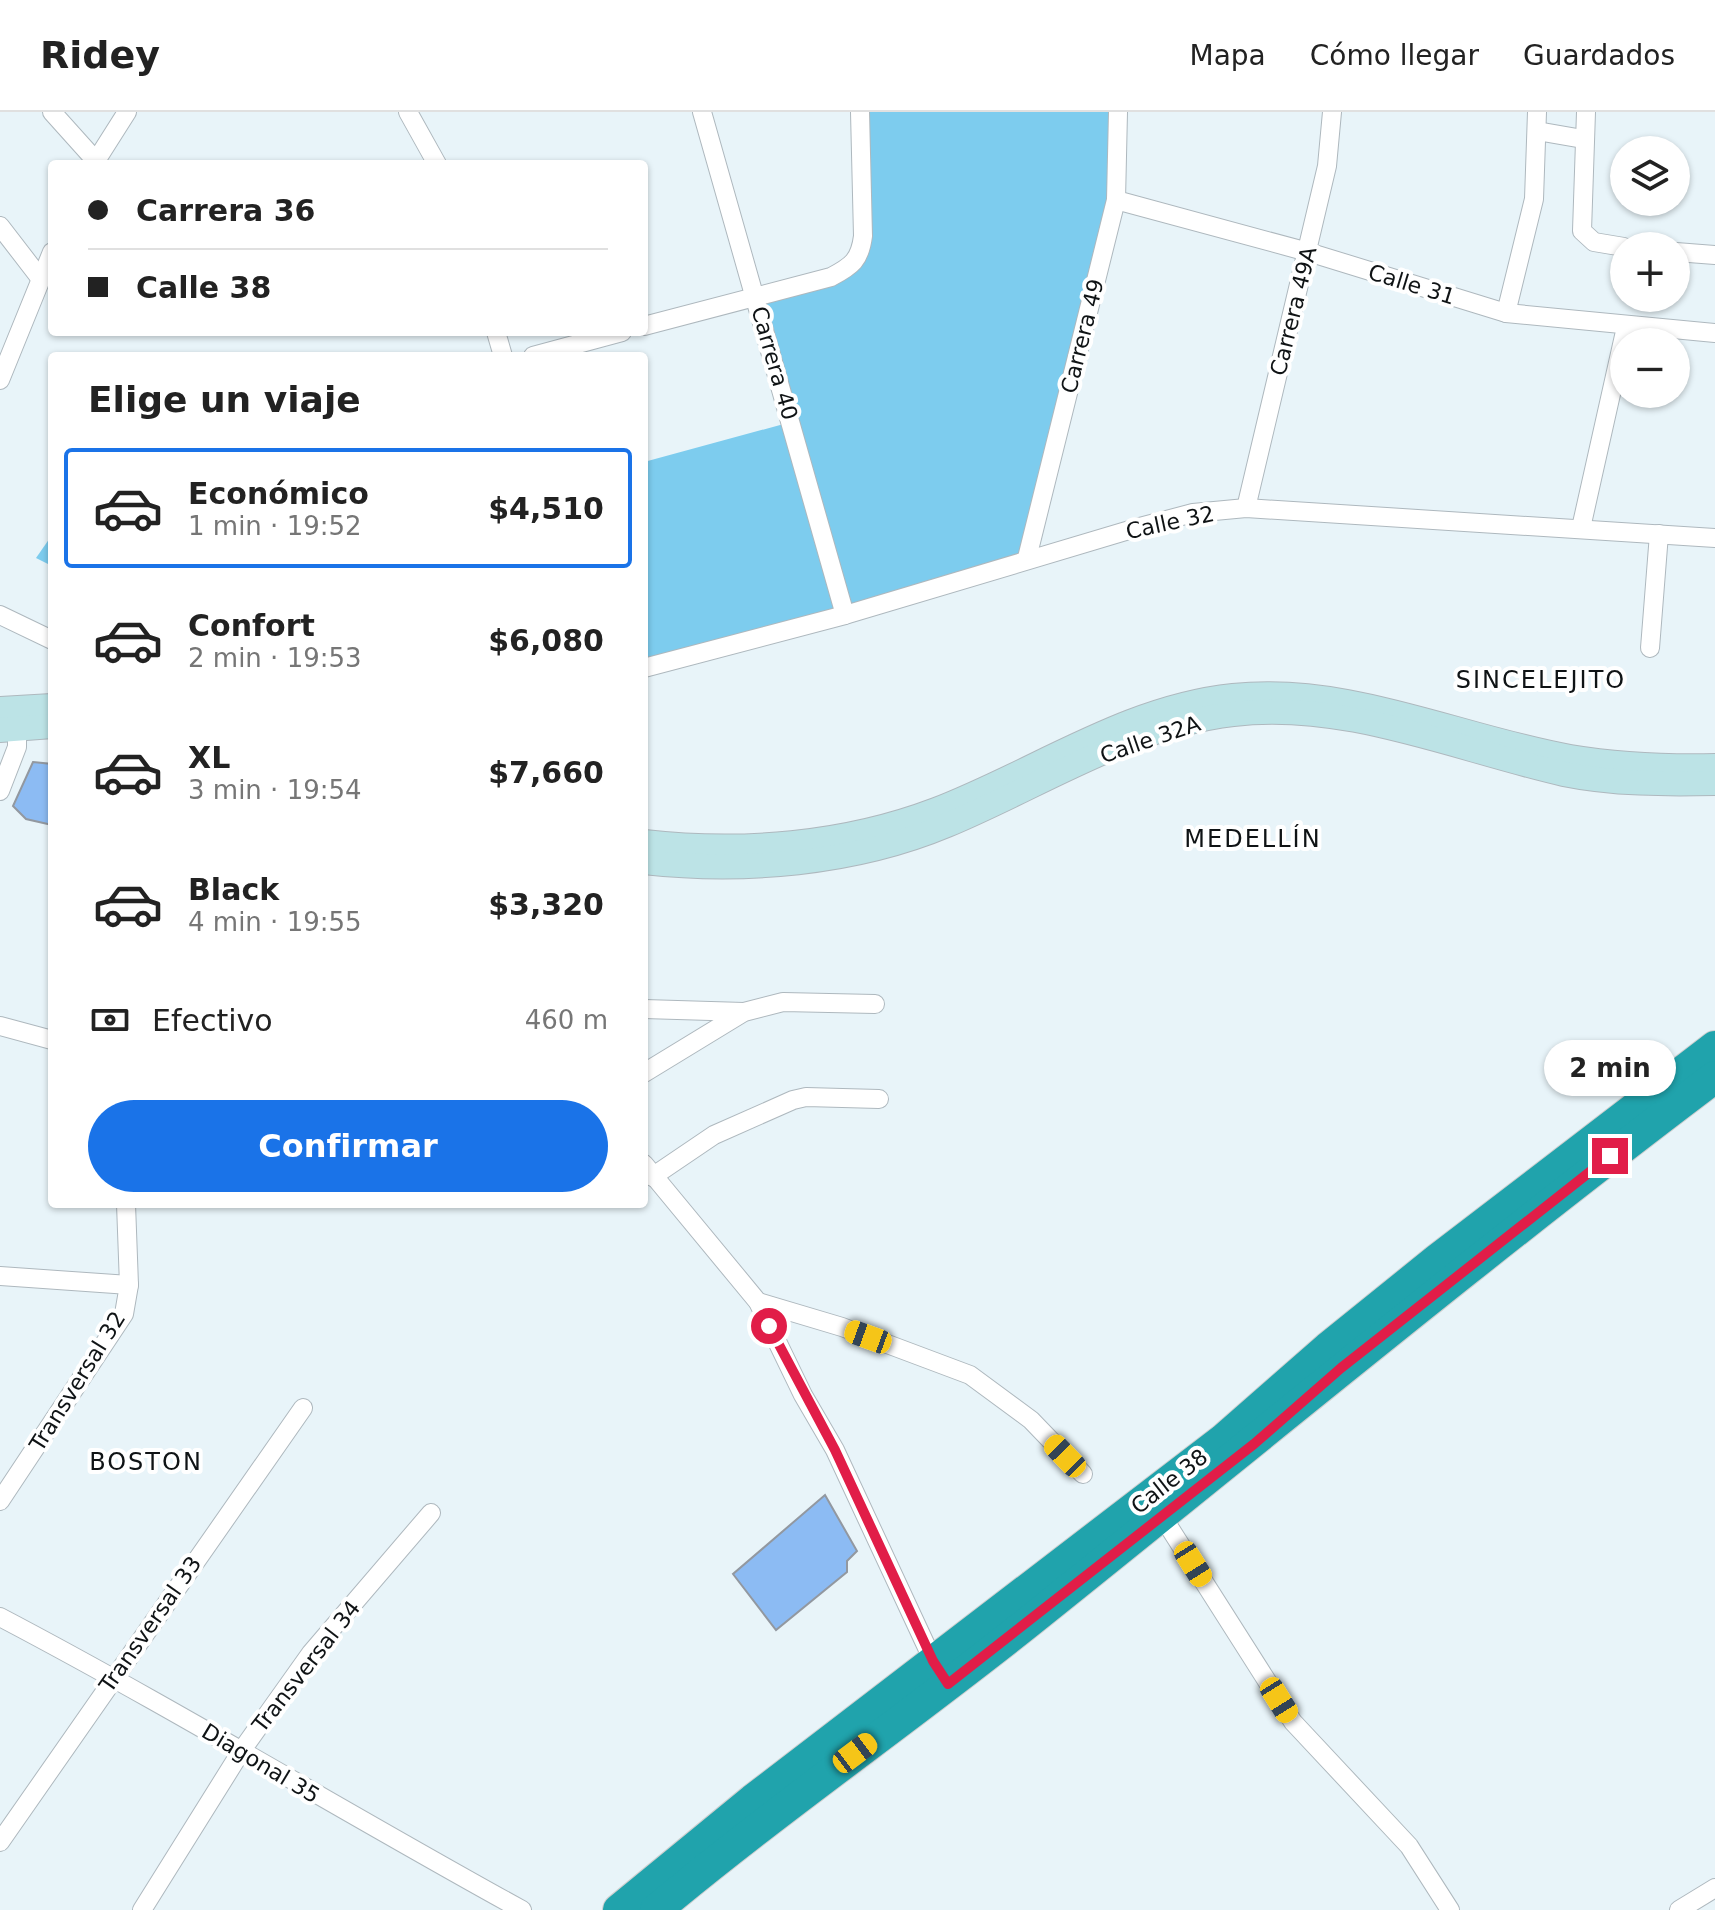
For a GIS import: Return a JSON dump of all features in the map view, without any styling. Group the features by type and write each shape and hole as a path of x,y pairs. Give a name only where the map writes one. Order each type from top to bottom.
{"highway":[{"name":"Calle 38","path":"656,1910 1223,1440 1328,1348 1437,1260 1715,1047"},
{"name":"Calle 38","path":"619,1910 753,1800 1162,1516 1463,1271 1715,1077"}],"main road":[{"name":"Calle 32A","path":"648,842 773,845 899,823 938,809 1130,722 1158,712 1234,696 1321,697 1569,757 1668,766 1715,766"},
{"path":"9,719 48,707"},
{"name":"Calle 32A","path":"648,862 731,866 773,864 864,850 945,826 1162,729 1235,714 1321,716 1567,775 1614,781 1715,783"},
{"path":"9,719 48,725"}],"street":[{"path":"52,112 93,160"},
{"path":"96,160 127,112"},
{"name":"Carrera 40","path":"702,112 845,615"},
{"path":"648,325 831,277 851,267 860,256 864,211 860,112"},
{"name":"Carrera 49","path":"1027,558 1116,200 1118,112"},
{"name":"Carrera 49A","path":"1246,508 1327,166 1332,112"},
{"path":"1586,112 1582,231 1594,242 1610,245"},
{"path":"409,113 435,160"},
{"path":"1506,313 1534,199 1537,121 1583,139"},
{"name":"Calle 31","path":"1116,200 1308,252 1506,313 1626,327 1715,333"},
{"path":"0,226 40,278"},
{"path":"1690,253 1715,255"},
{"path":"0,380 48,261"},
{"path":"1581,528 1626,327"},
{"path":"548,352 607,336"},
{"name":"Calle 32","path":"648,667 845,615 1027,558 1193,513 1246,508 1715,538"},
{"path":"1650,648 1659,534"},
{"path":"0,615 48,638"},
{"path":"0,791 17,747 9,719"},
{"path":"648,1009 744,1012 783,1002 875,1004"},
{"path":"648,1071 744,1012"},
{"path":"0,1026 48,1039"},
{"path":"879,1099 806,1097 793,1100 714,1135 648,1170 758,1302 803,1395 835,1450 940,1673"},
{"name":"Transversal 32","path":"0,1501 124,1314 129,1285 126,1208"},
{"path":"0,1276 129,1285"},
{"path":"758,1302 842,1327 970,1375 1031,1420 1083,1474"},
{"name":"Transversal 33","path":"0,1842 112,1676 303,1408"},
{"name":"Transversal 34","path":"142,1910 242,1750 311,1653 431,1513"},
{"path":"1162,1516 1293,1722 1409,1846 1450,1910"},
{"name":"Diagonal 35","path":"0,1617 112,1676 337,1808 522,1910"},
{"path":"1679,1910 1715,1888"}],"shaded area":[{"path":"860,112 1118,112 1116,200 1027,558 648,664 648,461 791,422 756,296 831,277 860,256"},
{"path":"48,541 48,564 36,558"}],"building":[{"path":"33,762 48,764 48,824 26,819 13,806"},
{"path":"825,1495 857,1551 847,1561 847,1572 776,1630 733,1574"}],"district":[{"name":"SINCELEJITO","path":"1541,680"},
{"name":"MEDELLÍN","path":"1253,839"},
{"name":"BOSTON","path":"146,1462"}],"route":[{"path":"769,1326 803,1395 835,1450 933,1661 948,1684 1254,1444 1341,1368 1610,1156"}]}
